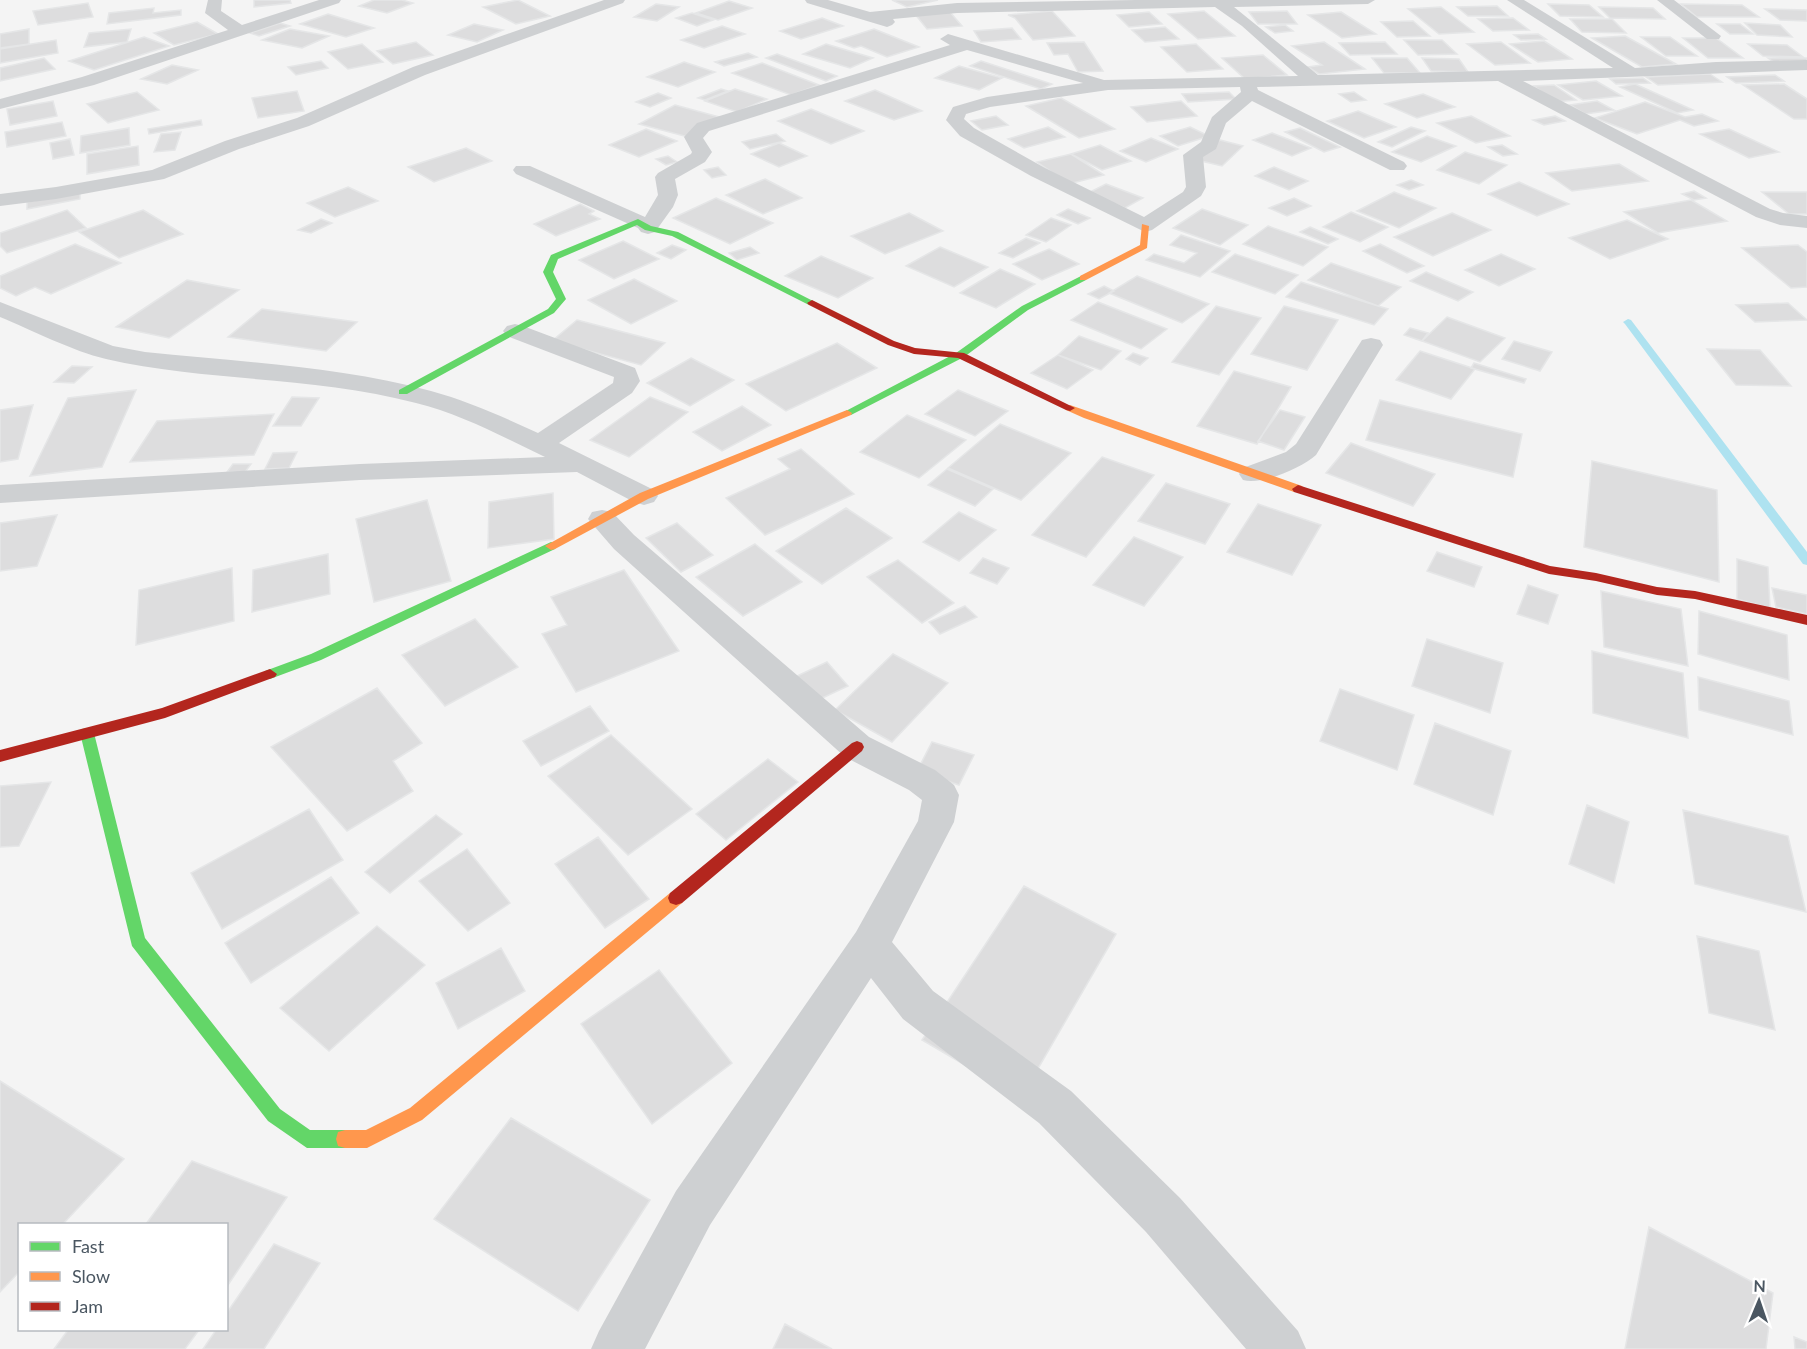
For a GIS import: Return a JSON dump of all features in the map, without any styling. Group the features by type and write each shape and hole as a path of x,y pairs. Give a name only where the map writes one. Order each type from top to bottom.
{"street":[{"path":"215,0 213,13 240,30"},
{"path":"0,104 88,81 334,0"},
{"path":"1,202 158,175 232,145 303,122 419,71 618,0"},
{"path":"812,0 912,29"},
{"path":"867,17 957,8 1215,1 1368,0"},
{"path":"1514,0 1632,73"},
{"path":"1664,0 1713,36"},
{"path":"1215,1 1247,22 1315,81"},
{"path":"934,35 1108,85"},
{"path":"403,392 551,311 561,299 548,272 554,257 643,225 663,207 668,195 664,183 665,177 698,158 702,152 693,137 703,127 968,44"},
{"path":"1144,226 1038,172 967,132 955,120 959,111 987,102 1108,85 1249,87 1315,81 1632,73 1716,67 1807,65"},
{"path":"1501,76 1762,213 1780,219 1807,222"},
{"path":"1249,87 1397,166"},
{"path":"1144,226 1191,196 1196,186 1193,155 1209,145 1218,121 1249,87"},
{"path":"523,170 643,225 675,234 891,343 914,351 960,355 1088,416 1253,474 1549,570 1596,577 1656,591 1695,595 1807,620"},
{"path":"0,756 165,713 316,657 563,540 644,496 837,418 960,355 1025,308 1144,246 1146,236 1144,226"},
{"path":"0,309 107,352 146,359 357,382 403,392 483,418 583,464 644,496"},
{"path":"515,331 626,373 627,381 623,388 539,444"},
{"path":"1253,474 1296,458 1306,448 1371,345"},
{"path":"0,494 348,473 583,464"},
{"path":"602,519 624,542 857,747 922,780 941,795 936,822 870,945 693,1208 616,1349"},
{"path":"87,733 138,941 274,1115 308,1139 367,1139 416,1114 857,747"},
{"path":"870,945 918,1005 1055,1107 1163,1215 1280,1349"}],"building":[{"path":"254,0 290,0 291,3 254,7"},
{"path":"374,0 402,0 413,3 387,13 359,6"},
{"path":"518,0 550,16 516,24 483,7"},
{"path":"892,0 938,0 907,7"},
{"path":"729,1 752,8 718,20 696,13"},
{"path":"88,3 93,17 38,25 33,11"},
{"path":"656,4 679,7 657,21 634,17"},
{"path":"1548,4 1589,5 1603,17 1560,16"},
{"path":"1681,4 1742,5 1759,17 1697,17"},
{"path":"1497,6 1508,16 1468,16 1457,7"},
{"path":"1441,7 1474,32 1439,34 1408,9"},
{"path":"1599,7 1653,8 1665,19 1610,18"},
{"path":"154,8 153,13 181,10 181,15 107,24 109,13"},
{"path":"1765,9 1807,10 1807,21 1780,20"},
{"path":"949,11 962,26 927,29 915,14"},
{"path":"1052,11 1075,36 1033,40 1015,18 1008,15"},
{"path":"1204,11 1235,36 1198,39 1168,14"},
{"path":"1287,11 1297,24 1258,24 1249,12"},
{"path":"1149,12 1162,24 1129,27 1117,15"},
{"path":"1341,12 1376,34 1342,38 1308,15"},
{"path":"692,13 713,20 697,26 676,18"},
{"path":"328,14 374,28 346,37 300,24"},
{"path":"822,18 843,26 801,39 780,31"},
{"path":"1513,18 1529,30 1493,31 1478,19"},
{"path":"1570,19 1612,19 1626,33 1582,32"},
{"path":"1413,21 1430,36 1397,37 1381,22"},
{"path":"197,22 218,34 174,45 154,33"},
{"path":"280,23 290,26 259,36 250,33"},
{"path":"1745,23 1780,25 1792,37 1757,35"},
{"path":"474,24 503,30 477,42 448,35"},
{"path":"1717,24 1740,24 1753,34 1730,34"},
{"path":"1285,25 1293,31 1275,33 1266,27"},
{"path":"722,26 745,34 704,48 681,40"},
{"path":"1165,27 1179,39 1145,42 1132,30"},
{"path":"1012,28 1021,39 981,42 974,31"},
{"path":"29,29 29,44 0,48 0,34"},
{"path":"131,29 127,42 84,47 89,33"},
{"path":"290,29 329,36 302,48 262,40"},
{"path":"874,29 919,47 887,57 861,46 854,48 836,41"},
{"path":"1538,34 1546,39 1521,40 1514,35"},
{"path":"1625,36 1676,64 1642,67 1592,38"},
{"path":"144,37 169,46 94,70 69,61"},
{"path":"1641,37 1670,37 1697,56 1666,56"},
{"path":"1683,38 1716,38 1743,58 1708,58"},
{"path":"56,40 58,53 0,63 0,49"},
{"path":"1404,40 1442,40 1457,54 1418,55"},
{"path":"1544,41 1572,59 1538,62 1510,44"},
{"path":"416,42 433,55 393,64 377,51"},
{"path":"1084,42 1103,71 1078,72 1068,54 1054,55 1047,43"},
{"path":"1324,42 1365,69 1319,74 1308,67 1322,65 1292,46"},
{"path":"1385,42 1397,54 1350,55 1339,43"},
{"path":"1501,42 1530,63 1495,65 1467,44"},
{"path":"362,44 383,62 348,69 328,52"},
{"path":"826,44 873,58 850,68 803,54"},
{"path":"1196,44 1223,69 1187,72 1161,47"},
{"path":"1748,44 1787,45 1803,57 1763,56"},
{"path":"748,53 757,57 724,66 715,62"},
{"path":"777,54 837,76 826,81 766,58"},
{"path":"1263,55 1287,75 1245,79 1222,58"},
{"path":"44,58 55,69 0,81 0,68"},
{"path":"1372,58 1407,58 1420,73 1384,73"},
{"path":"1422,58 1459,59 1468,72 1431,71"},
{"path":"1768,58 1807,58 1807,64 1775,63"},
{"path":"321,61 328,68 296,75 288,67"},
{"path":"981,61 1052,84 1041,89 970,66"},
{"path":"684,62 715,72 678,87 647,77"},
{"path":"762,63 819,85 791,95 732,73"},
{"path":"172,65 198,70 167,84 141,79"},
{"path":"959,66 1002,78 979,90 935,78"},
{"path":"1710,74 1722,82 1658,85 1646,77"},
{"path":"1775,75 1784,81 1736,83 1727,77"},
{"path":"1643,78 1650,83 1616,84 1610,79"},
{"path":"1596,81 1622,96 1583,100 1558,85"},
{"path":"1635,84 1693,110 1677,113 1620,87"},
{"path":"1784,84 1807,99 1807,119 1794,119 1743,85"},
{"path":"1554,85 1576,100 1555,102 1534,86"},
{"path":"721,89 728,91 705,100 698,98"},
{"path":"735,89 767,99 737,112 705,101"},
{"path":"875,90 922,111 894,120 845,101"},
{"path":"297,91 304,111 258,118 252,98"},
{"path":"137,92 159,110 108,123 87,104"},
{"path":"1229,92 1236,99 1188,102 1182,94"},
{"path":"1354,92 1366,100 1351,102 1339,94"},
{"path":"658,93 671,98 650,107 636,102"},
{"path":"1423,94 1455,107 1417,118 1385,104"},
{"path":"1061,98 1115,129 1079,138 1026,106"},
{"path":"53,101 57,116 10,125 7,109"},
{"path":"1181,101 1197,116 1147,122 1131,107"},
{"path":"1597,101 1614,110 1585,114 1570,105"},
{"path":"1645,102 1685,117 1702,114 1718,121 1694,126 1680,120 1637,134 1595,118"},
{"path":"675,105 723,118 688,137 639,124"},
{"path":"811,109 864,131 831,144 778,121"},
{"path":"1358,111 1396,127 1364,138 1327,121"},
{"path":"996,116 1008,125 982,130 971,121"},
{"path":"1471,116 1510,136 1476,143 1437,123"},
{"path":"1555,116 1565,121 1544,125 1533,120"},
{"path":"201,120 202,125 149,134 148,129"},
{"path":"62,122 66,136 7,147 5,132"},
{"path":"1048,127 1065,137 1024,148 1008,139"},
{"path":"1190,127 1209,136 1178,146 1160,136"},
{"path":"1411,127 1425,131 1392,147 1378,142"},
{"path":"129,128 130,145 80,153 81,136"},
{"path":"1300,128 1340,147 1324,152 1285,132"},
{"path":"646,129 677,141 639,157 609,145"},
{"path":"1729,129 1779,152 1749,158 1700,134"},
{"path":"181,132 175,150 154,152 161,134"},
{"path":"1272,133 1311,148 1292,156 1253,140"},
{"path":"776,134 785,141 750,149 742,142"},
{"path":"1427,136 1456,146 1421,162 1392,152"},
{"path":"1151,138 1178,149 1146,162 1120,151"},
{"path":"70,139 74,155 53,159 50,143"},
{"path":"1220,140 1243,146 1222,166 1197,160"},
{"path":"779,143 807,156 779,167 751,154"},
{"path":"1100,145 1131,161 1102,170 1071,154"},
{"path":"1502,145 1517,154 1503,156 1488,147"},
{"path":"138,146 139,165 87,174 87,154"},
{"path":"466,148 492,161 434,182 408,167"},
{"path":"1465,152 1507,165 1479,184 1437,170"},
{"path":"1071,154 1104,175 1069,184 1037,162"},
{"path":"668,156 677,162 666,165 656,159"},
{"path":"1619,164 1648,181 1572,191 1546,173"},
{"path":"718,167 726,175 712,178 704,170"},
{"path":"1274,167 1308,181 1289,190 1255,176"},
{"path":"765,179 802,198 763,214 726,195"},
{"path":"1411,180 1423,185 1409,190 1397,185"},
{"path":"1519,182 1569,204 1537,216 1488,194"},
{"path":"1106,184 1143,198 1125,208 1088,193"},
{"path":"348,187 378,201 335,217 307,203"},
{"path":"1694,191 1706,198 1694,200 1682,194"},
{"path":"80,192 80,199 27,209 27,202"},
{"path":"1394,192 1436,208 1399,228 1357,211"},
{"path":"1762,192 1807,192 1807,214 1789,214"},
{"path":"716,198 773,223 730,244 673,218"},
{"path":"1294,198 1311,206 1287,216 1269,208"},
{"path":"1691,200 1727,221 1658,233 1624,212"},
{"path":"580,204 594,211 589,214 600,219 556,236 534,224"},
{"path":"1068,209 1090,218 1078,224 1057,215"},
{"path":"1202,209 1248,225 1220,245 1173,228"},
{"path":"67,210 86,228 7,253 0,246 0,233"},
{"path":"143,210 183,234 119,258 79,232"},
{"path":"1351,212 1388,227 1360,242 1323,227"},
{"path":"909,213 943,231 885,254 851,236"},
{"path":"1452,213 1491,230 1433,256 1394,237"},
{"path":"1051,218 1071,225 1046,242 1026,235"},
{"path":"321,219 332,223 311,233 298,230"},
{"path":"1627,220 1668,239 1610,259 1569,238"},
{"path":"1268,226 1328,247 1303,266 1243,244"},
{"path":"1310,227 1338,239 1328,244 1300,232"},
{"path":"1181,235 1230,251 1200,277 1146,260 1154,254 1184,263 1197,253 1170,245"},
{"path":"1026,238 1040,243 1013,258 999,253"},
{"path":"623,241 659,259 614,279 579,260"},
{"path":"75,244 121,263 51,294 35,287 16,296 0,288 0,276"},
{"path":"1380,244 1424,266 1407,273 1363,251"},
{"path":"672,245 686,250 671,259 657,253"},
{"path":"1798,245 1807,252 1807,287 1791,288 1742,248"},
{"path":"750,247 759,253 737,260 729,253"},
{"path":"940,247 988,267 954,287 906,266"},
{"path":"1049,249 1079,264 1042,280 1013,264"},
{"path":"1235,254 1298,275 1275,294 1212,272"},
{"path":"1501,254 1535,269 1499,286 1465,270"},
{"path":"821,256 873,278 838,298 785,276"},
{"path":"1331,263 1401,287 1378,306 1308,280"},
{"path":"1000,269 1035,284 996,308 960,293"},
{"path":"1426,272 1473,292 1458,301 1410,281"},
{"path":"1137,276 1209,304 1182,323 1109,293"},
{"path":"634,279 677,301 631,324 588,300"},
{"path":"187,280 239,290 169,338 116,327"},
{"path":"1301,282 1388,309 1374,325 1286,297"},
{"path":"1104,286 1114,291 1099,299 1088,294"},
{"path":"1098,302 1167,329 1141,349 1071,320"},
{"path":"1788,303 1807,320 1755,322 1736,305"},
{"path":"1216,306 1261,318 1219,375 1172,362"},
{"path":"1284,306 1338,320 1307,370 1251,354"},
{"path":"262,309 357,322 326,351 228,337"},
{"path":"1447,317 1505,338 1480,362 1422,341"},
{"path":"577,320 665,343 641,365 552,341"},
{"path":"1410,328 1428,333 1422,341 1404,335"},
{"path":"1079,336 1121,351 1101,370 1058,355"},
{"path":"1514,341 1552,352 1540,371 1502,359"},
{"path":"837,343 877,368 786,411 746,384"},
{"path":"1707,349 1760,350 1791,386 1736,385"},
{"path":"1420,351 1475,369 1451,399 1396,380"},
{"path":"1133,353 1148,358 1140,365 1126,359"},
{"path":"1058,355 1093,370 1067,389 1031,373"},
{"path":"691,358 734,380 690,406 647,383"},
{"path":"1474,363 1526,379 1524,383 1471,368"},
{"path":"72,366 92,367 74,383 54,382"},
{"path":"1234,371 1291,387 1257,444 1197,426"},
{"path":"136,390 102,467 30,476 68,398"},
{"path":"958,390 1008,411 975,436 925,414"},
{"path":"292,397 319,398 301,426 273,426"},
{"path":"650,397 688,412 629,457 590,440"},
{"path":"1380,400 1522,434 1513,477 1366,440"},
{"path":"33,405 18,459 0,462 0,410"},
{"path":"742,406 771,425 722,451 693,432"},
{"path":"1280,410 1305,417 1284,450 1258,441"},
{"path":"274,414 254,455 130,462 157,421"},
{"path":"907,415 966,440 919,478 860,452"},
{"path":"1000,424 1071,453 1021,500 948,468"},
{"path":"1351,443 1435,474 1413,506 1326,473"},
{"path":"801,449 854,494 765,535 726,498 790,469 778,459"},
{"path":"297,452 289,468 265,469 273,453"},
{"path":"1102,457 1154,475 1086,557 1032,535"},
{"path":"1592,461 1717,490 1719,582 1584,547"},
{"path":"233,464 251,464 245,472 227,472"},
{"path":"947,469 993,489 975,506 928,485"},
{"path":"1166,483 1230,504 1205,544 1138,521"},
{"path":"553,493 554,539 488,548 489,502"},
{"path":"427,500 451,581 374,602 356,519"},
{"path":"1258,504 1321,525 1292,575 1227,552"},
{"path":"846,508 892,538 822,584 776,551"},
{"path":"959,512 996,530 959,561 923,542"},
{"path":"57,515 37,566 0,571 0,523"},
{"path":"677,523 713,555 681,572 646,538"},
{"path":"1134,537 1183,557 1144,606 1093,585"},
{"path":"755,544 802,582 743,616 696,577"},
{"path":"1437,552 1482,567 1474,587 1427,571"},
{"path":"328,554 330,594 252,612 253,570"},
{"path":"983,558 1009,568 997,584 970,573"},
{"path":"1737,559 1768,567 1770,608 1737,599"},
{"path":"898,560 954,603 922,623 867,577"},
{"path":"232,568 234,621 136,645 139,590"},
{"path":"624,570 679,651 576,692 542,634 567,625 551,597"},
{"path":"1528,585 1558,595 1548,624 1517,614"},
{"path":"1772,588 1807,595 1807,614 1776,607"},
{"path":"1601,591 1681,609 1688,666 1604,647"},
{"path":"965,606 977,617 940,634 929,622"},
{"path":"1699,611 1787,635 1789,680 1698,654"},
{"path":"475,619 518,667 445,706 402,655"},
{"path":"1427,639 1503,663 1490,713 1412,686"},
{"path":"1592,651 1683,673 1688,738 1593,713"},
{"path":"893,654 948,683 892,742 835,710"},
{"path":"827,662 848,686 818,700 797,676"},
{"path":"1698,677 1789,701 1793,735 1699,710"},
{"path":"377,688 422,743 393,761 413,791 347,831 271,747"},
{"path":"1340,689 1414,715 1397,770 1320,741"},
{"path":"590,706 609,731 541,766 523,741"},
{"path":"1435,723 1511,751 1493,815 1414,784"},
{"path":"611,735 692,809 628,855 548,776"},
{"path":"932,742 974,755 959,785 917,771"},
{"path":"768,759 798,782 726,840 696,814"},
{"path":"51,782 19,846 0,847 0,786"},
{"path":"1587,805 1629,822 1614,883 1569,864"},
{"path":"309,809 343,860 222,929 191,873"},
{"path":"1683,810 1788,836 1806,912 1695,884"},
{"path":"436,815 462,834 390,893 365,872"},
{"path":"598,837 649,899 605,928 555,864"},
{"path":"467,849 510,903 468,931 419,881"},
{"path":"331,877 359,913 251,983 225,943"},
{"path":"1024,886 1116,934 1021,1098 922,1040"},
{"path":"377,926 425,965 329,1051 280,1008"},
{"path":"1697,936 1759,951 1775,1030 1709,1013"},
{"path":"501,948 525,991 458,1029 436,983"},
{"path":"659,970 732,1063 652,1124 581,1024"},
{"path":"0,1081 124,1159 64,1223 18,1223 18,1273 0,1292"},
{"path":"511,1118 650,1200 578,1311 434,1219"},
{"path":"192,1161 287,1197 228,1285 228,1223 147,1223"},
{"path":"1649,1227 1773,1293 1766,1349 1625,1349"},
{"path":"274,1244 320,1263 264,1349 203,1349 215,1331 228,1331 228,1311"},
{"path":"785,1324 832,1349 773,1349"},
{"path":"67,1331 198,1331 185,1349 54,1349"},
{"path":"1794,1337 1807,1342 1807,1349 1795,1349"}],"waterway":[{"path":"1628,322 1807,561"}],"traffic: fast":[{"path":"403,392 551,311 561,299 548,272 554,257 638,222 648,228 675,234 812,303"},
{"path":"847,413 960,355 1025,308 1083,278"},
{"path":"270,674 316,657 551,546"},
{"path":"87,733 138,941 274,1115 307,1139 345,1139"}],"traffic: slow":[{"path":"1083,278 1144,246 1145,226"},
{"path":"1070,408 1298,489"},
{"path":"551,546 644,496 847,413"},
{"path":"345,1139 367,1139 416,1114 676,898"}],"traffic: jam":[{"path":"812,303 891,343 914,351 960,355 1070,408"},
{"path":"1298,489 1549,570 1596,577 1657,591 1695,595 1807,620"},
{"path":"0,756 165,713 270,674"},
{"path":"676,898 857,747"}]}
